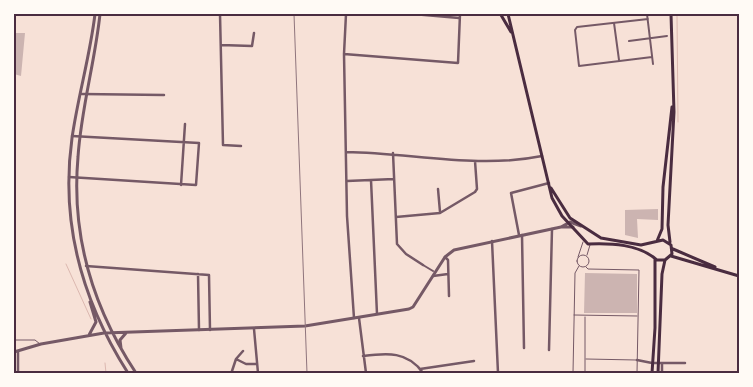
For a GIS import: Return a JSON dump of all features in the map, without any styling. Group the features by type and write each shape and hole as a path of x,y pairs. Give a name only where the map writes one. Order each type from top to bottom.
{"main road":[{"path":"490,14 503,14"},
{"path":"503,14 512,34 554,205 583,238 591,244 654,249 665,240 670,243"},
{"path":"503,14 512,34"},
{"path":"658,373 660,363 662,274 665,260 671,256 672,248 670,243 673,104 671,14"},
{"path":"652,373 655,328 654,249 662,229 664,169 673,104"},
{"path":"549,184 564,211 581,226 604,238 654,249 665,260"},
{"path":"583,238 584,234 589,231"},
{"path":"591,244 596,238 595,234"},
{"path":"672,248 721,270"},
{"path":"671,256 739,276"}],"street":[{"path":"88,336 96,322 80,267 71,222 69,177 72,136 82,94 95,14"},
{"path":"100,14 81,136 77,178 79,221 86,266 111,333 136,373"},
{"path":"220,14 222,145 241,146"},
{"path":"346,14 344,54 349,252 354,318"},
{"path":"344,54 458,64 460,16 413,14"},
{"path":"647,14 653,64"},
{"path":"648,19 576,27 575,30 579,66 652,57"},
{"path":"614,23 619,61"},
{"path":"220,45 252,46 254,33"},
{"path":"629,41 667,36"},
{"path":"82,94 164,96"},
{"path":"182,184 185,124"},
{"path":"69,177 196,186 199,143 72,136"},
{"path":"347,152 505,162 543,156"},
{"path":"393,154 397,244 406,254 433,271"},
{"path":"396,217 440,213 475,192 477,189 475,161"},
{"path":"348,181 394,179"},
{"path":"371,180 377,314"},
{"path":"524,348 520,235 511,193 549,184"},
{"path":"438,189 440,213"},
{"path":"657,200 663,200"},
{"path":"561,227 568,222 581,226"},
{"path":"18,373 16,352 41,344 104,333 305,326 413,307 445,257 459,248 561,227 573,227"},
{"path":"549,350 552,229"},
{"path":"492,241 498,373"},
{"path":"445,257 448,260 449,296"},
{"path":"80,267 209,274 210,330"},
{"path":"198,274 200,330"},
{"path":"433,276 448,274"},
{"path":"90,298 104,333 128,373"},
{"path":"359,318 366,373"},
{"path":"254,329 258,373"},
{"path":"122,352 120,340 127,332"},
{"path":"232,370 236,359 243,351"},
{"path":"363,356 400,355 423,373"},
{"path":"236,359 246,364 257,364"},
{"path":"637,360 652,363 685,363"},
{"path":"420,369 474,361"},
{"path":"660,363 662,373"}],"lane":[{"path":"573,373 575,273 579,266 578,258 583,238"},
{"path":"586,267 589,261 587,256 591,244"},
{"path":"578,258 582,255 587,256"},
{"path":"579,266 588,269 639,270 637,373"},
{"path":"574,315 638,316"},
{"path":"584,316 585,373"},
{"path":"14,340 35,340 41,344"},
{"path":"586,359 637,360"}],"building":[{"path":"14,33 25,33 21,76 14,74"},
{"path":"658,209 658,220 637,219 638,238 625,235 625,210"},
{"path":"585,273 637,274 637,313 584,313"}],"waterway":[{"path":"677,14 678,122"},
{"path":"66,264 91,319"},
{"path":"105,363 106,373"}],"railway":[{"path":"294,14 307,373"}]}
